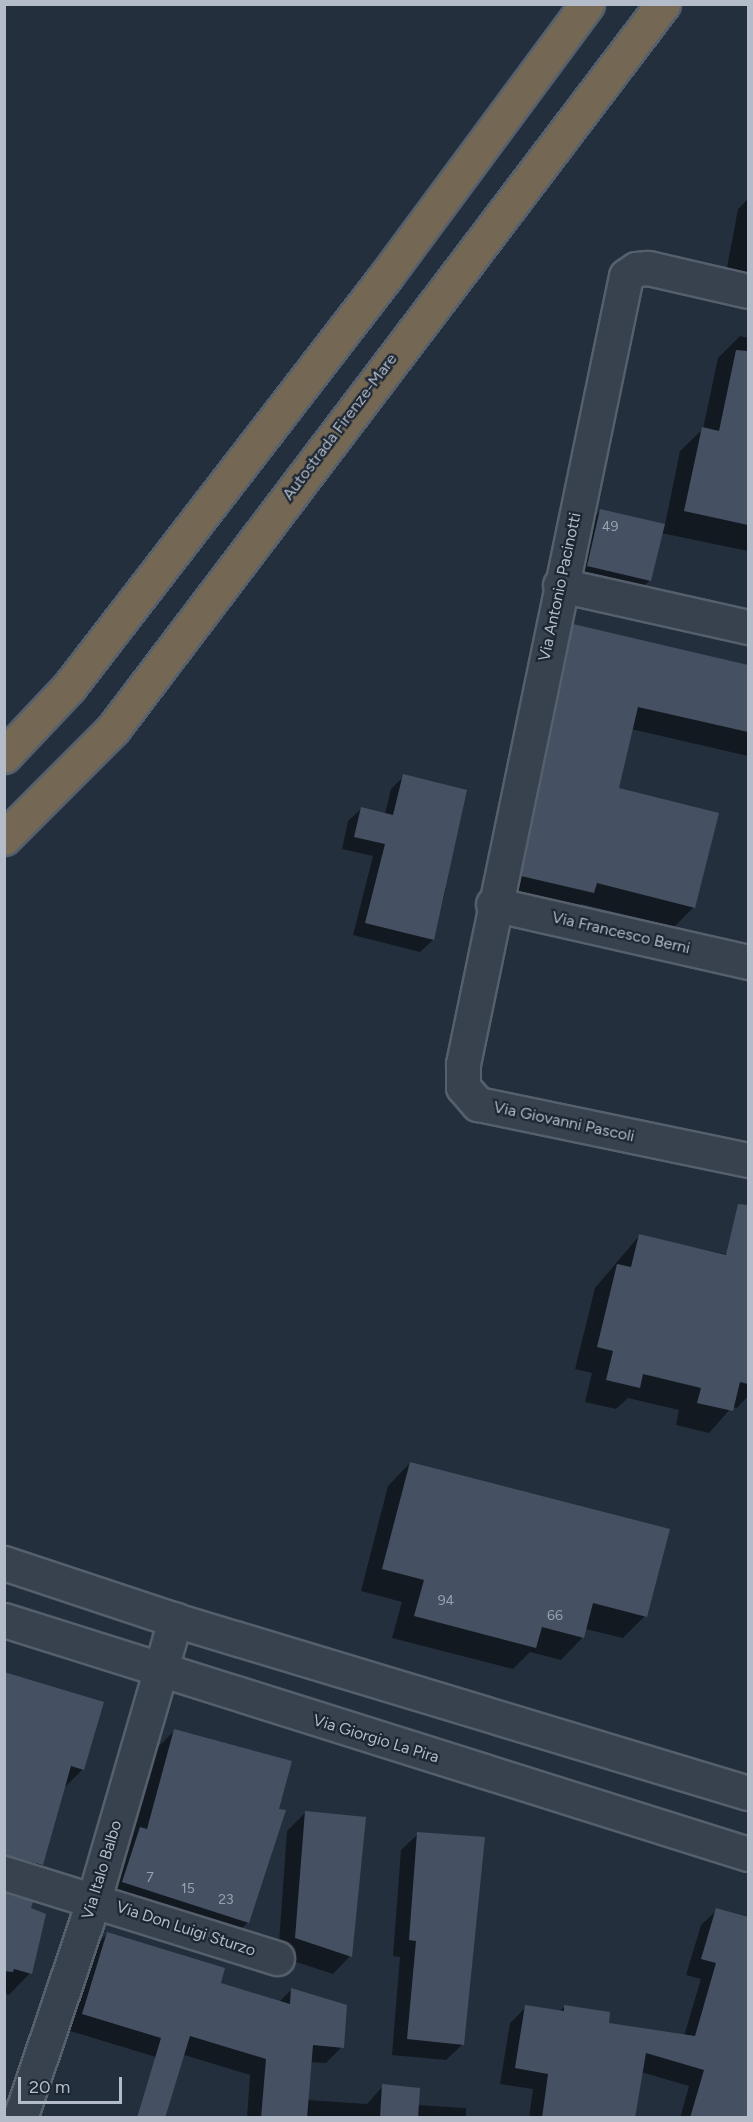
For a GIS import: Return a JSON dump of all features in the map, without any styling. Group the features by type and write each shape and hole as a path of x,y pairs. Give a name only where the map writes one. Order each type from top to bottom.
{"highway":[{"path":"4,756 69,687 386,276 587,4"},
{"name":"Autostrada Firenze-Mare","path":"4,838 113,729 663,4"}],"street":[{"name":"Via Antonio Pacinotti","path":"493,904 624,282 630,272 648,268 748,291"},
{"path":"560,585 748,627"},
{"name":"Via Francesco Berni","path":"493,904 748,962"},
{"name":"Via Giovanni Pascoli","path":"493,904 463,1064 463,1087 468,1096 478,1104 748,1160"},
{"path":"4,1563 175,1620 748,1793"},
{"name":"Via Giorgio La Pira","path":"4,1620 161,1672 748,1854"},
{"name":"Via Italo Balbo","path":"20,2118 94,1899 175,1620"},
{"name":"Via Don Luigi Sturzo","path":"4,1873 94,1899 277,1958"}],"building":[{"path":"736,350 748,351 748,525 684,511 702,427 719,431"},
{"path":"600,509 665,524 651,581 587,566"},
{"path":"573,624 748,665 748,732 638,707 619,788 719,813 695,908 597,883 594,893 521,876"},
{"path":"403,774 467,790 434,940 365,923 385,844 354,837 361,807 393,815"},
{"path":"738,1204 748,1205 748,1384 740,1382 733,1411 697,1403 701,1388 643,1374 640,1388 606,1380 613,1351 597,1347 617,1264 631,1267 639,1234 726,1255"},
{"path":"410,1462 670,1529 647,1617 593,1603 584,1638 542,1627 536,1648 414,1616 424,1580 382,1569"},
{"path":"4,1672 104,1702 84,1770 71,1766 43,1865 4,1855"},
{"path":"174,1729 292,1761 279,1809 286,1810 249,1923 122,1882 140,1827 147,1829"},
{"path":"305,1811 366,1817 352,1957 295,1938"},
{"path":"417,1832 485,1837 464,2045 407,2039 416,1941 409,1940"},
{"path":"4,1893 33,1902 31,1908 46,1914 32,1974 14,1969 13,1972 4,1971"},
{"path":"716,1908 748,1917 748,2118 690,2118 704,2070 646,2053 635,2118 542,2118 548,2074 515,2068 525,2005 564,2011 564,2005 610,2012 609,2023 695,2036 716,1963 701,1959"},
{"path":"107,1932 225,1968 221,1983 290,2004 291,1988 347,2005 344,2048 313,2045 307,2118 261,2118 266,2059 190,2036 165,2118 137,2118 161,2038 82,2014"},
{"path":"382,2084 420,2088 418,2118 380,2118"}]}
